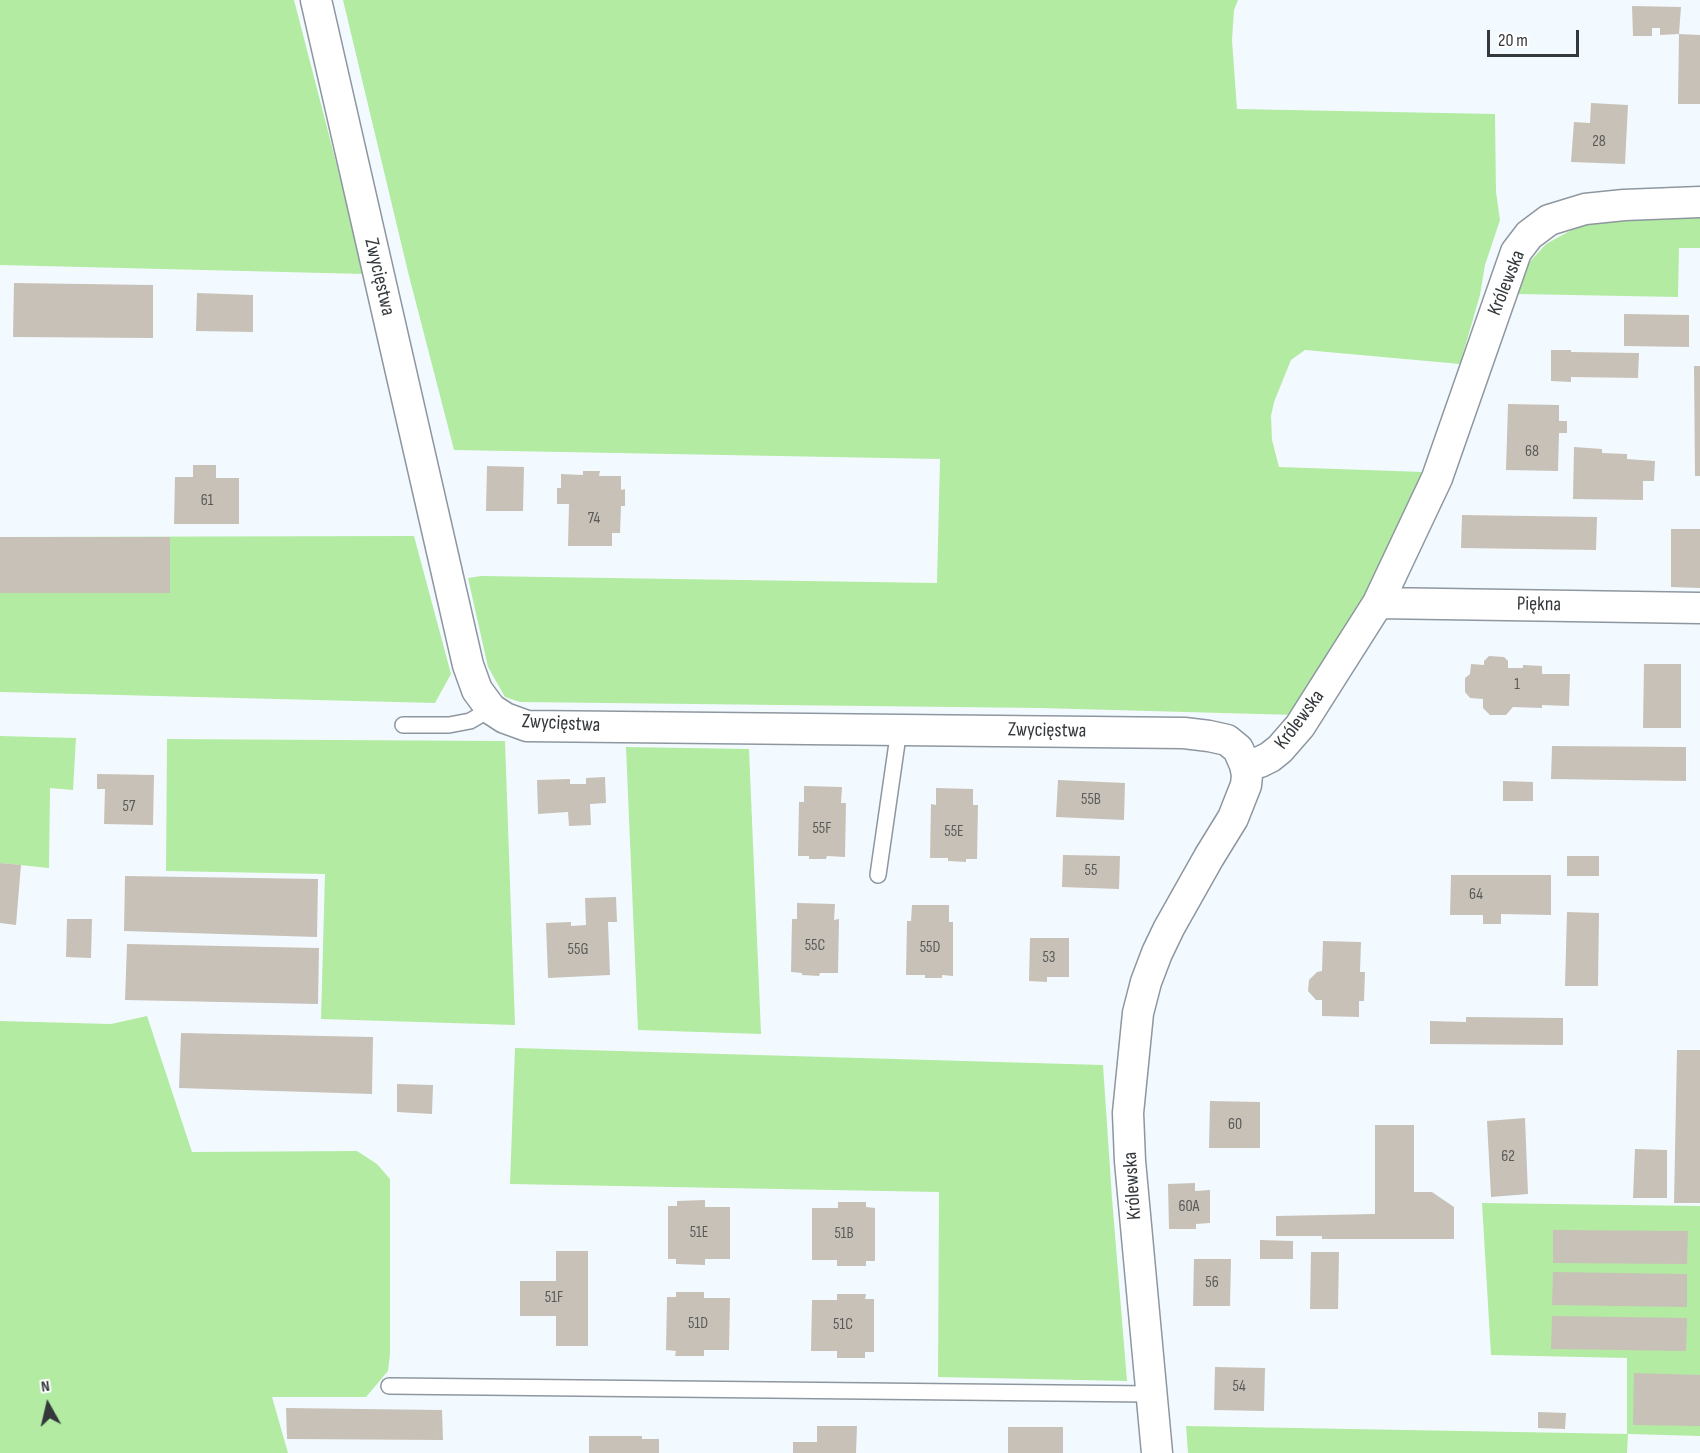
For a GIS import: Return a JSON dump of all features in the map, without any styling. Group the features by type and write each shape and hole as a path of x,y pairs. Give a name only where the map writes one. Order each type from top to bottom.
{"street":[{"name":"Zwycięstwa","path":"316,0 468,665 477,690 491,709 505,718 527,726 1184,733 1227,740 1238,749 1245,765"},
{"name":"Królewska","path":"1157,1453 1130,1161 1129,1125 1130,1082 1138,1013 1146,982 1169,928 1233,818 1246,785 1245,765 1270,757 1300,726 1378,603 1437,478 1516,252 1529,235 1549,220 1585,209 1700,202"},
{"name":"Piękna","path":"1378,603 1700,608"}],"lane":[{"path":"403,725 449,725 470,721 491,709"},
{"path":"878,875 899,729"},
{"path":"389,1386 1151,1394"}],"green space":[{"path":"0,0 294,0 365,274 0,265"},
{"path":"343,0 1238,0 1234,10 1232,40 1237,109 1495,114 1496,192 1500,220 1485,265 1480,295 1460,364 1305,350 1291,360 1274,402 1271,416 1272,440 1279,467 1424,472 1366,592 1295,715 1040,708 520,702 505,697 488,667 468,578 481,576 937,583 940,459 454,450 408,272"},
{"path":"1700,214 1700,248 1679,248 1678,297 1517,294 1526,266 1546,244 1588,221"},
{"path":"414,536 451,674 435,703 0,692 0,537"},
{"path":"0,736 76,738 73,790 50,788 49,868 0,863"},
{"path":"167,739 505,741 515,1025 321,1019 325,874 166,871"},
{"path":"626,747 749,749 761,1034 638,1030"},
{"path":"147,1016 192,1152 357,1151 377,1164 390,1179 390,1354 388,1371 366,1397 272,1397 288,1453 0,1453 0,1021 111,1024"},
{"path":"515,1048 1103,1065 1127,1381 938,1377 939,1192 510,1184"},
{"path":"1482,1203 1700,1206 1700,1436 1628,1434 1627,1453 1188,1453 1186,1426 1627,1434 1627,1358 1491,1355"}],"building":[{"path":"1632,6 1681,7 1679,34 1660,35 1660,28 1652,28 1652,36 1633,36"},
{"path":"1679,34 1700,35 1700,104 1678,104"},
{"path":"1591,103 1628,105 1625,164 1571,162 1574,122 1590,123"},
{"path":"14,283 153,285 153,338 13,337"},
{"path":"197,293 253,295 253,332 196,331"},
{"path":"1624,314 1689,315 1689,347 1624,346"},
{"path":"1551,350 1639,353 1638,378 1571,377 1571,382 1551,381"},
{"path":"1694,366 1700,366 1700,476 1695,476"},
{"path":"1508,404 1559,405 1559,421 1567,421 1567,433 1559,433 1558,471 1506,470"},
{"path":"1574,447 1602,449 1602,453 1627,454 1627,459 1655,461 1654,481 1643,481 1643,500 1573,499"},
{"path":"193,465 216,465 216,478 239,478 239,524 174,524 175,477 193,477"},
{"path":"487,466 524,467 523,511 486,511"},
{"path":"583,471 600,471 599,476 621,476 621,490 625,489 625,506 621,506 620,533 612,533 612,546 568,546 569,504 557,504 557,488 561,488 561,474 583,475"},
{"path":"1462,515 1597,517 1596,550 1461,548"},
{"path":"1671,529 1700,529 1700,588 1671,587"},
{"path":"0,537 170,537 170,593 0,593"},
{"path":"1489,656 1504,657 1508,661 1508,668 1523,668 1523,665 1542,666 1542,674 1570,674 1569,706 1513,707 1506,715 1490,715 1483,708 1483,699 1470,698 1465,692 1465,678 1470,674 1471,664 1484,665 1484,661"},
{"path":"1644,664 1681,664 1681,728 1643,728"},
{"path":"1552,746 1686,747 1686,781 1551,779"},
{"path":"97,774 154,775 153,825 104,824 105,789 97,789"},
{"path":"605,777 606,803 590,804 591,825 569,826 568,812 538,814 537,780 570,779 570,784 586,784 586,778"},
{"path":"1058,780 1125,783 1124,820 1056,817"},
{"path":"1503,781 1533,782 1533,801 1503,801"},
{"path":"804,786 842,787 841,803 846,803 845,857 827,856 826,859 809,859 809,856 798,856 799,802 804,802"},
{"path":"936,788 973,789 973,805 978,805 977,859 966,859 966,862 948,861 948,858 930,858 931,804 936,805"},
{"path":"1063,855 1120,856 1119,889 1062,887"},
{"path":"1567,856 1599,856 1599,876 1567,876"},
{"path":"0,863 21,865 16,925 0,923"},
{"path":"1451,875 1551,875 1551,915 1501,914 1501,924 1483,924 1483,915 1450,915"},
{"path":"125,876 318,879 317,937 124,931"},
{"path":"616,897 617,922 608,922 610,975 548,978 546,923 571,922 571,926 586,925 585,898"},
{"path":"797,903 835,904 834,920 839,919 838,973 820,973 819,976 791,972 792,919 797,919"},
{"path":"912,905 949,905 949,922 953,922 953,976 925,978 925,975 906,975 907,921 911,921"},
{"path":"1567,912 1599,913 1598,986 1565,986"},
{"path":"67,919 92,919 91,958 66,957"},
{"path":"1030,938 1069,938 1069,977 1047,977 1047,982 1029,981"},
{"path":"1323,941 1361,942 1360,972 1365,972 1364,1001 1359,1001 1359,1017 1322,1016 1322,1000 1316,1000 1308,991 1309,980 1317,972 1322,971"},
{"path":"127,944 319,948 318,1004 125,1000"},
{"path":"1466,1017 1563,1018 1563,1045 1430,1044 1430,1021 1466,1022"},
{"path":"181,1033 373,1037 372,1094 179,1088"},
{"path":"1677,1050 1700,1050 1700,1203 1674,1203"},
{"path":"397,1084 433,1085 432,1114 397,1112"},
{"path":"1210,1101 1260,1102 1260,1148 1209,1148"},
{"path":"1525,1118 1528,1194 1491,1197 1487,1121"},
{"path":"1375,1125 1414,1125 1414,1192 1432,1192 1454,1207 1454,1239 1322,1239 1322,1236 1276,1236 1276,1216 1375,1214"},
{"path":"1635,1149 1667,1150 1667,1198 1633,1198"},
{"path":"1195,1183 1195,1191 1210,1190 1210,1223 1196,1224 1196,1229 1169,1229 1168,1184"},
{"path":"705,1200 705,1207 730,1207 730,1259 705,1259 705,1265 676,1264 676,1259 668,1259 668,1206 677,1206 677,1201"},
{"path":"838,1202 866,1202 866,1207 875,1208 875,1261 866,1261 866,1266 837,1266 837,1260 812,1260 812,1208 838,1208"},
{"path":"1553,1230 1688,1231 1687,1264 1553,1263"},
{"path":"1260,1240 1293,1241 1293,1259 1260,1259"},
{"path":"556,1251 588,1251 588,1346 556,1346 556,1316 520,1316 520,1281 556,1281"},
{"path":"1311,1252 1339,1252 1338,1309 1310,1309"},
{"path":"1194,1259 1231,1259 1230,1306 1193,1306"},
{"path":"1553,1272 1687,1274 1687,1307 1552,1305"},
{"path":"676,1292 704,1292 704,1298 730,1298 729,1350 704,1350 704,1356 675,1356 676,1351 666,1350 667,1297 676,1297"},
{"path":"837,1294 866,1294 865,1299 874,1299 874,1352 865,1352 865,1358 837,1358 837,1351 811,1351 812,1300 837,1300"},
{"path":"1552,1316 1687,1318 1686,1351 1551,1349"},
{"path":"1215,1367 1265,1368 1264,1411 1214,1410"},
{"path":"1634,1373 1700,1375 1700,1426 1633,1425"},
{"path":"286,1408 442,1410 443,1440 287,1439"},
{"path":"1538,1412 1566,1413 1565,1429 1538,1428"},
{"path":"817,1426 857,1426 856,1453 793,1453 793,1442 817,1442"},
{"path":"1008,1427 1063,1427 1063,1453 1008,1453"},
{"path":"589,1436 642,1436 642,1439 659,1439 659,1453 589,1453"}]}
